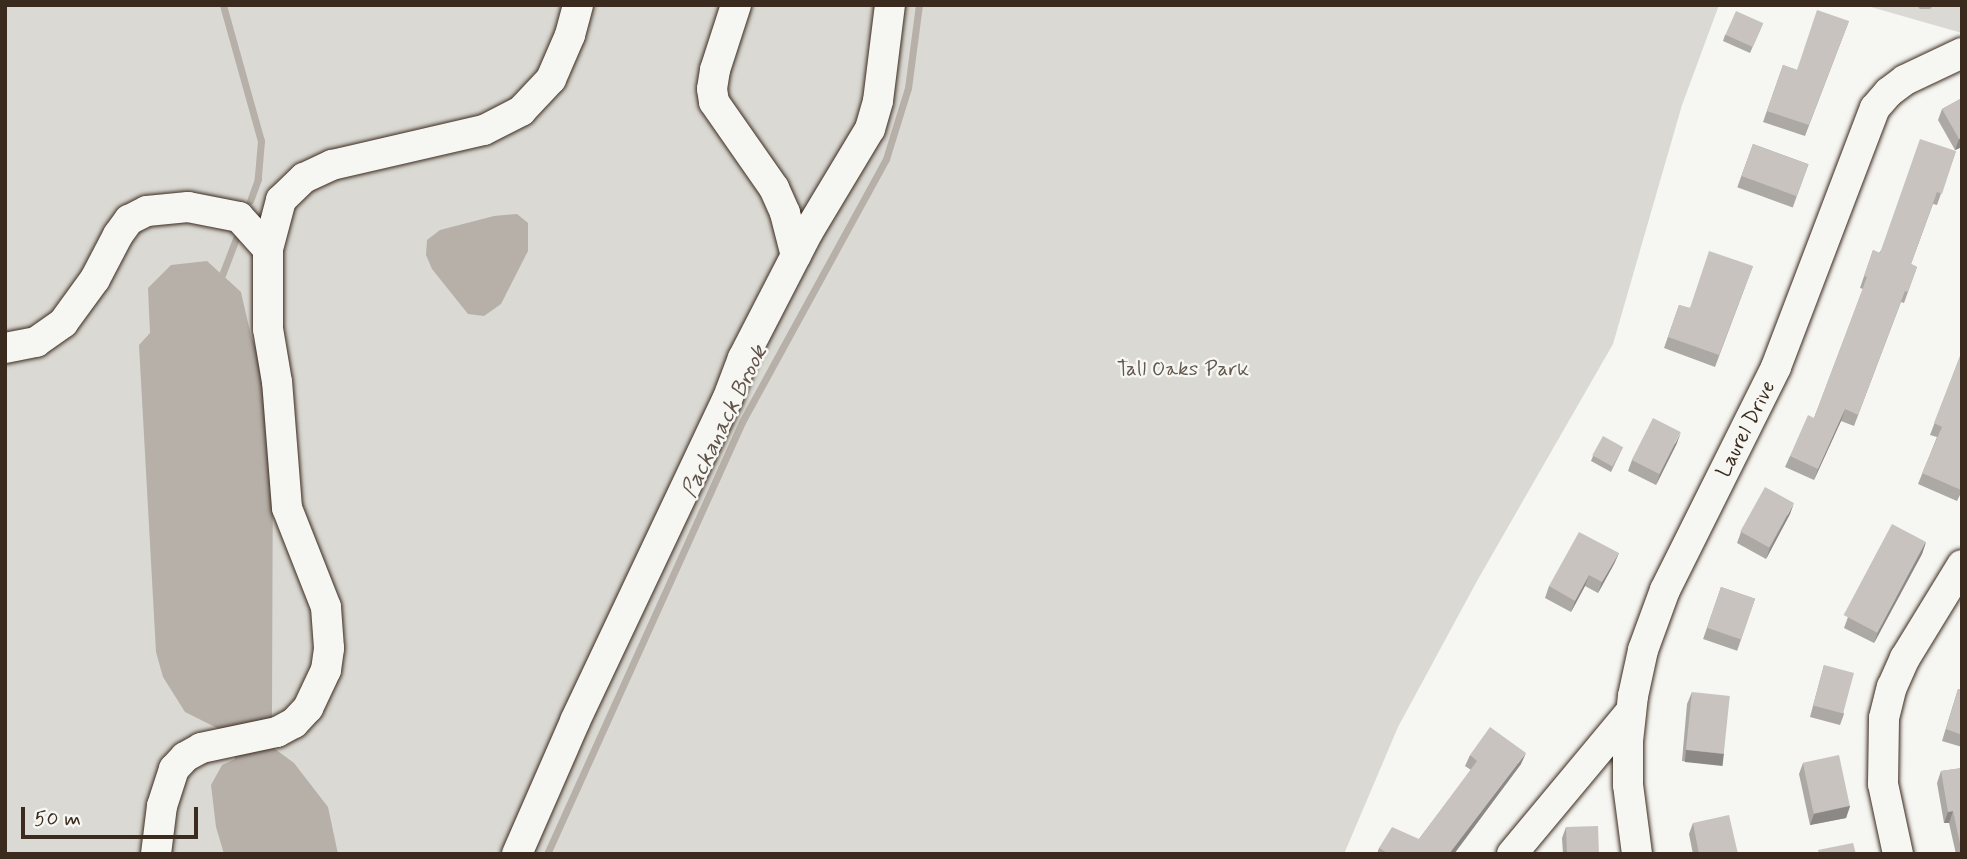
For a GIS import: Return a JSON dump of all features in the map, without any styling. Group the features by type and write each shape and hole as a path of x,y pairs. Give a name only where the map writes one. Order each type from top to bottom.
{"street":[{"path":"5,348 36,342 63,323 85,295 118,234 129,220 147,211 172,207 208,210 239,217 281,200 304,178 332,164 484,130 522,111 551,79 570,35 578,5"},
{"path":"736,5 715,70 712,89 714,102 775,188 786,213 796,256"},
{"path":"517,854 575,721 727,400 743,358 796,256 870,129 878,101 890,5"},
{"name":"Laurel Drive","path":"1637,854 1628,785 1631,712 1643,650 1665,590 1776,367 1875,108 1889,92 1905,80 1962,53"},
{"path":"156,854 162,806 174,769 185,757 201,748 278,732 293,723 309,708 326,670 329,648 322,590 287,508 277,382 268,329 268,249 281,200"},
{"path":"239,217 268,249"},
{"path":"1898,854 1883,784 1881,751 1884,718 1892,687 1905,658 1962,565"},
{"path":"1512,854 1631,712"}],"green space":[{"name":"Tall Oaks Park","path":"5,5 1719,5 1682,105 1613,344 1477,581 1398,727 1344,854 5,854"},
{"path":"1864,5 1962,5 1962,33"}],"shaded area":[{"path":"517,214 528,223 528,251 501,304 484,316 468,314 432,269 426,255 427,240 440,230 494,216"},
{"path":"207,261 241,292 251,336 267,375 273,429 272,718 275,749 294,763 328,807 338,854 224,854 216,827 211,785 222,765 235,759 229,734 185,712 163,677 156,652 139,345 150,333 148,288 171,265"}],"building":[{"path":"1817,10 1849,21 1809,125 1767,111 1783,65 1797,70"},
{"path":"1736,11 1763,23 1753,47 1725,35"},
{"path":"1962,98 1962,138 1959,139 1942,109"},
{"path":"1920,139 1956,151 1942,194 1937,192 1911,264 1917,267 1908,292 1905,291 1858,415 1845,409 1818,469 1790,456 1808,415 1814,418 1867,277 1864,276 1873,250 1880,253"},
{"path":"1753,144 1808,164 1797,196 1741,176"},
{"path":"1709,251 1753,266 1719,355 1668,337 1679,305 1690,308"},
{"path":"1962,351 1961,490 1922,473 1942,427 1934,423"},
{"path":"1653,418 1681,432 1659,474 1632,460"},
{"path":"1603,436 1623,447 1612,466 1592,455"},
{"path":"1765,487 1794,503 1769,548 1740,532"},
{"path":"1892,524 1926,542 1877,633 1844,615"},
{"path":"1579,532 1619,553 1602,582 1589,575 1575,601 1549,586"},
{"path":"1721,587 1755,599 1741,639 1707,628"},
{"path":"1824,665 1854,673 1843,714 1813,706"},
{"path":"1958,689 1962,690 1962,735 1946,729"},
{"path":"1692,692 1730,696 1724,754 1686,750"},
{"path":"1490,727 1526,753 1449,854 1389,854 1379,848 1392,827 1419,839 1477,761 1470,755"},
{"path":"1839,755 1850,806 1814,814 1803,763"},
{"path":"1962,768 1962,853 1953,811 1948,812 1941,771"},
{"path":"1729,815 1738,854 1699,854 1693,823"},
{"path":"1598,826 1599,854 1567,854 1566,827"},
{"path":"1853,843 1856,854 1819,854 1818,850"}],"waterway":[{"path":"223,5 261,141 258,179 250,201"},
{"name":"Packanack Brook","path":"547,854 742,422 886,159 908,88 919,5"},
{"name":"Packanack Brook","path":"1921,5 1928,5"},
{"path":"222,275 236,238"}]}
